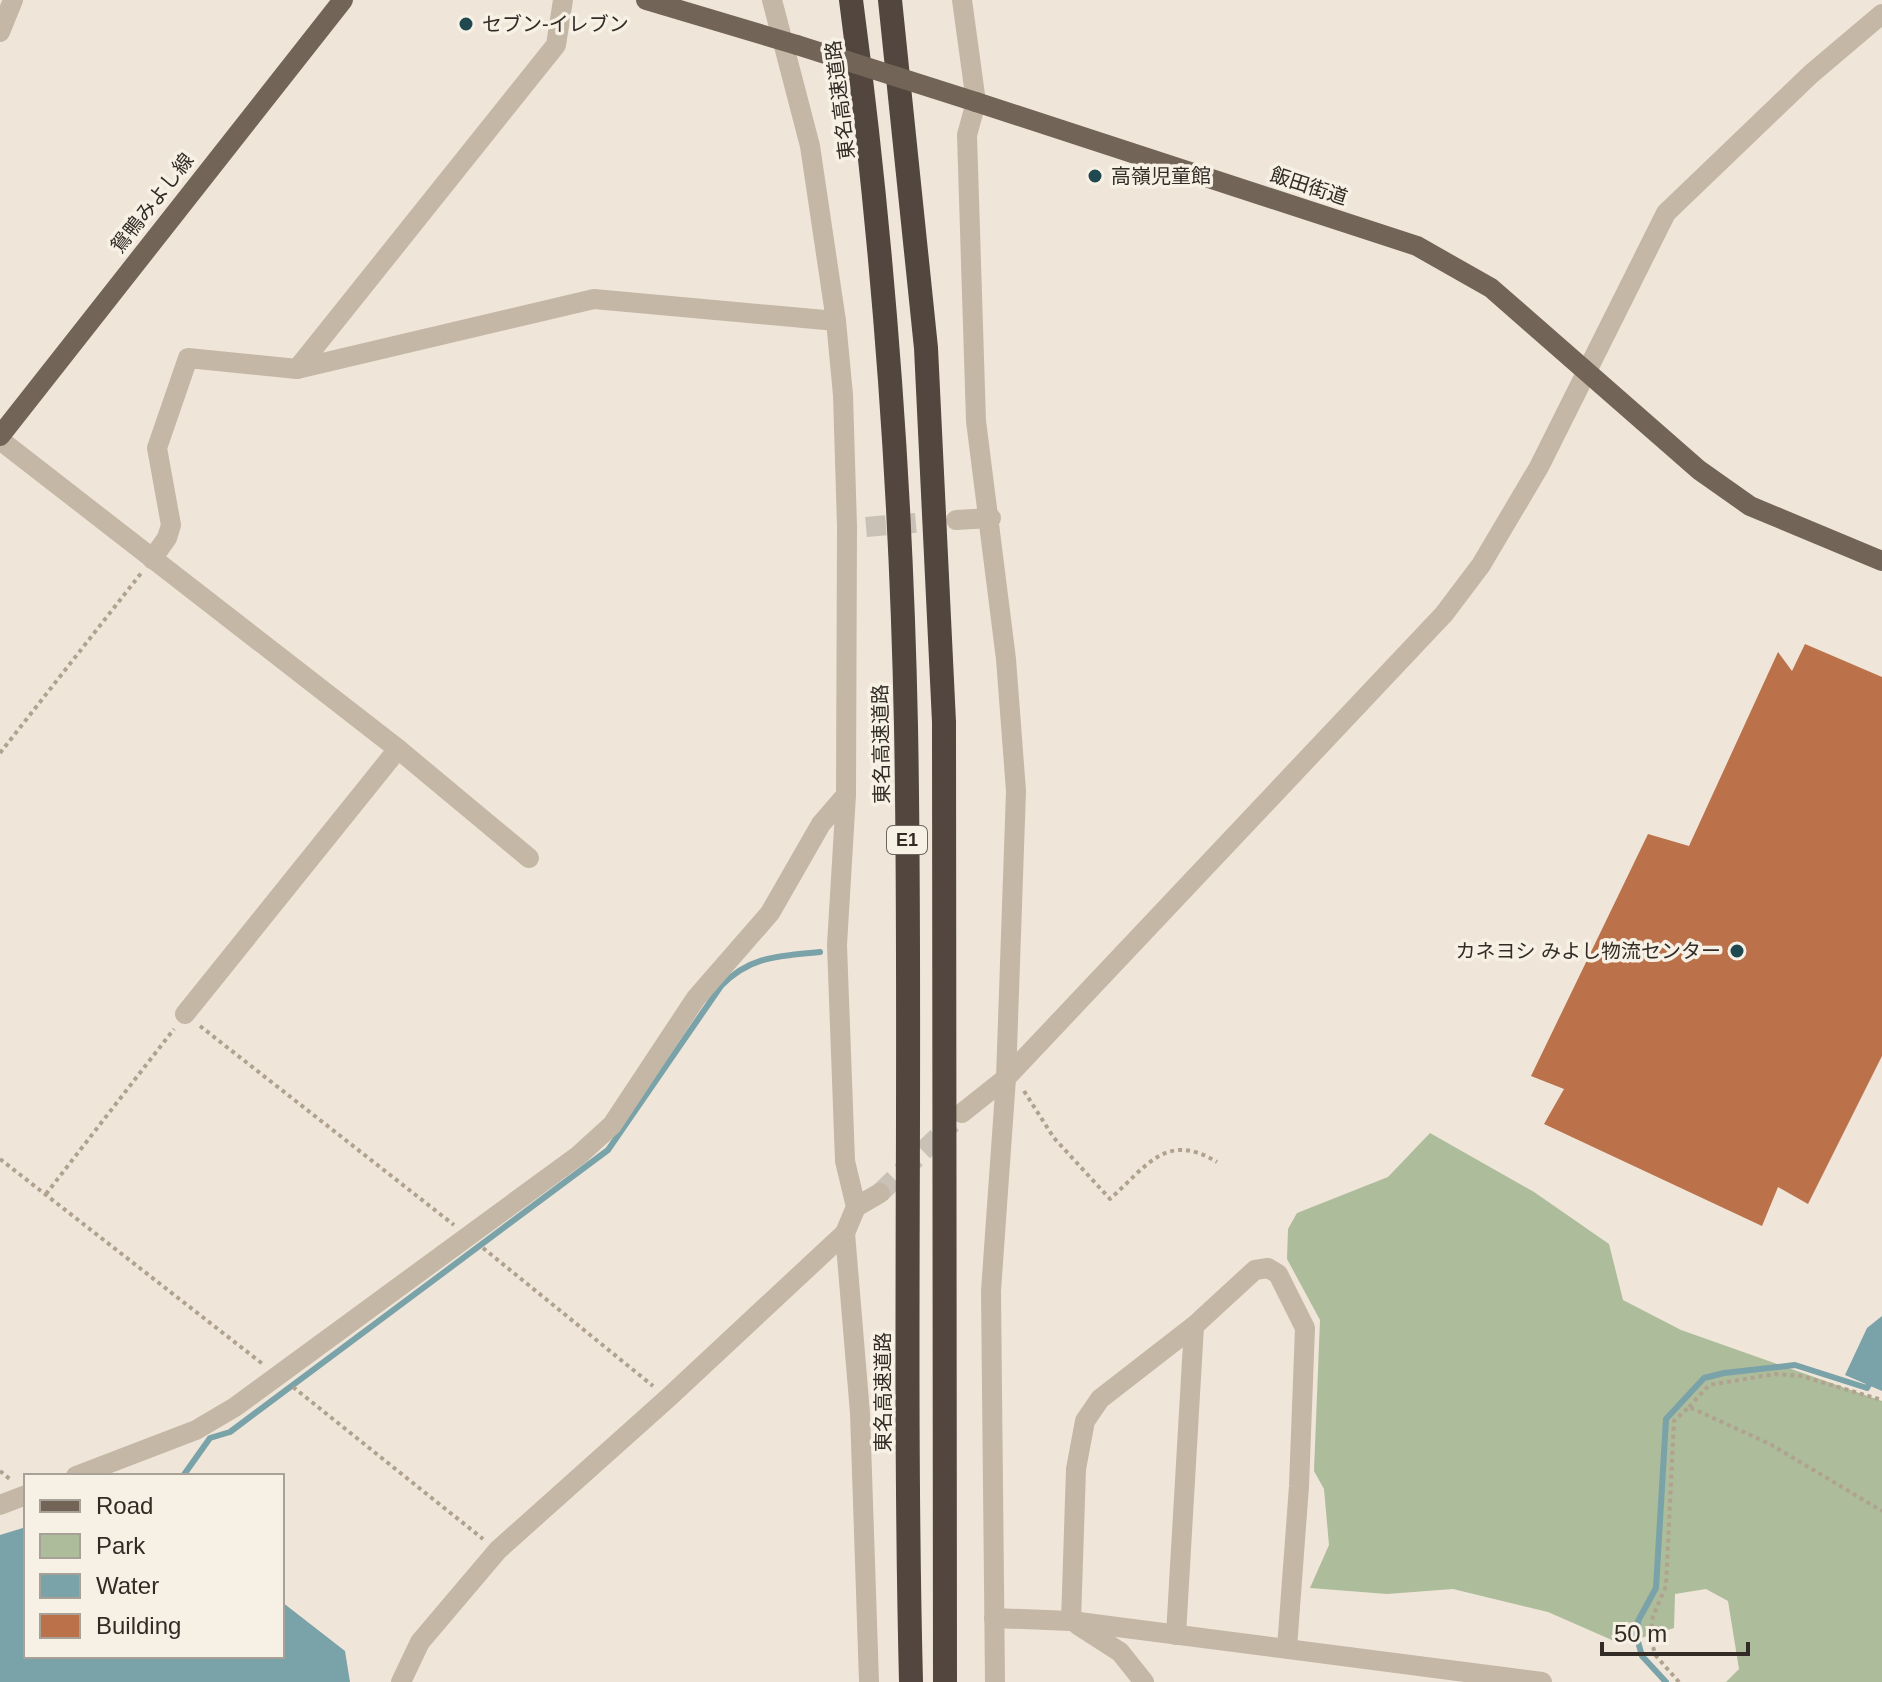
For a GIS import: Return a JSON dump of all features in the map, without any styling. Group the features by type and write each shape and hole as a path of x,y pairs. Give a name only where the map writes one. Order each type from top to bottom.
{"highway":[{"name":"東名高速道路","path":"851,0 869,134 888,351 901,575 908,918 911,1682"},
{"name":"E1","path":"890,0 926,348 944,722 942,1380 945,1682"}],"main road":[{"name":"鴛鴨みよし線","path":"0,438 343,0"},
{"name":"飯田街道","path":"646,0 789,42 1417,246 1491,288 1589,370 1699,470 1750,506 1882,561"}],"street":[{"path":"0,32 13,0"},
{"path":"297,369 556,45 563,0"},
{"path":"401,1682 420,1642 498,1550 668,1398 845,1233 856,1207 845,1161 837,945 857,526 836,321 810,146 789,42 772,0"},
{"path":"962,0 976,102 967,135 976,421 991,518 1016,791 1006,1078 991,1291 995,1682"},
{"path":"962,1113 1006,1078 1444,614 1488,553 1539,467 1666,213 1811,74 1882,14"},
{"path":"152,559 167,538 171,525 157,448 188,358 297,369 594,299 836,321"},
{"path":"0,438 398,749 529,858"},
{"path":"956,520 991,518"},
{"path":"185,1014 398,749"},
{"path":"81,1474 196,1430 277,1375 579,1155 612,1125 696,998 770,913 821,824 846,795"},
{"path":"856,1207 880,1193"},
{"path":"845,1233 862,1457 869,1682"},
{"path":"1071,1621 1076,1469 1085,1421 1100,1399 1194,1326 1255,1270 1268,1268 1278,1274 1305,1328 1299,1486 1287,1648"},
{"path":"1176,1635 1194,1326"},
{"path":"0,1505 24,1496"},
{"path":"994,1618 1071,1621 1542,1682"},
{"path":"1071,1621 1120,1652 1144,1682"}],"path":[{"path":"0,753 152,559"},
{"path":"46,1194 185,1014 668,1398"},
{"path":"1006,1078 1021,1087 1054,1138 1110,1199 1160,1153 1173,1148 1199,1151 1217,1162"},
{"path":"0,1159 498,1550"},
{"path":"1679,1682 1656,1656 1650,1638 1653,1616 1666,1586 1674,1421 1709,1385 1775,1374 1801,1376 1882,1400"},
{"path":"1689,1407 1770,1444 1882,1511"}],"green space":[{"path":"1430,1133 1534,1192 1609,1244 1623,1300 1681,1330 1882,1401 1882,1682 1726,1682 1739,1669 1728,1601 1706,1589 1675,1594 1674,1628 1621,1644 1548,1612 1453,1589 1387,1594 1310,1588 1329,1545 1324,1489 1314,1471 1320,1320 1287,1259 1288,1229 1297,1213 1388,1177"}],"water":[{"path":"1882,1316 1882,1391 1845,1375 1867,1328"},
{"path":"24,1528 24,1658 284,1658 284,1604 345,1651 350,1682 0,1682 0,1535"}],"building":[{"name":"カネヨシ みよし物流センター","path":"1805,644 1882,677 1882,1056 1808,1204 1778,1187 1762,1226 1544,1124 1564,1089 1531,1076 1648,834 1689,846 1778,652 1792,671"}],"waterway":[{"path":"184,1474 210,1438 230,1432 608,1150 721,986 732,976 766,959 820,952"},
{"path":"1666,1682 1642,1656 1637,1638 1638,1621 1656,1588 1666,1419 1704,1378 1724,1373 1795,1365 1867,1388 1872,1379"}],"tunnel":[{"path":"866,527 950,520"},
{"path":"880,1193 952,1123"}],"place":[{"name":"セブン-イレブン","path":"466,24"},
{"name":"高嶺児童館","path":"1095,176"},
{"name":"カネヨシ みよし物流センター","path":"1737,951"}]}
